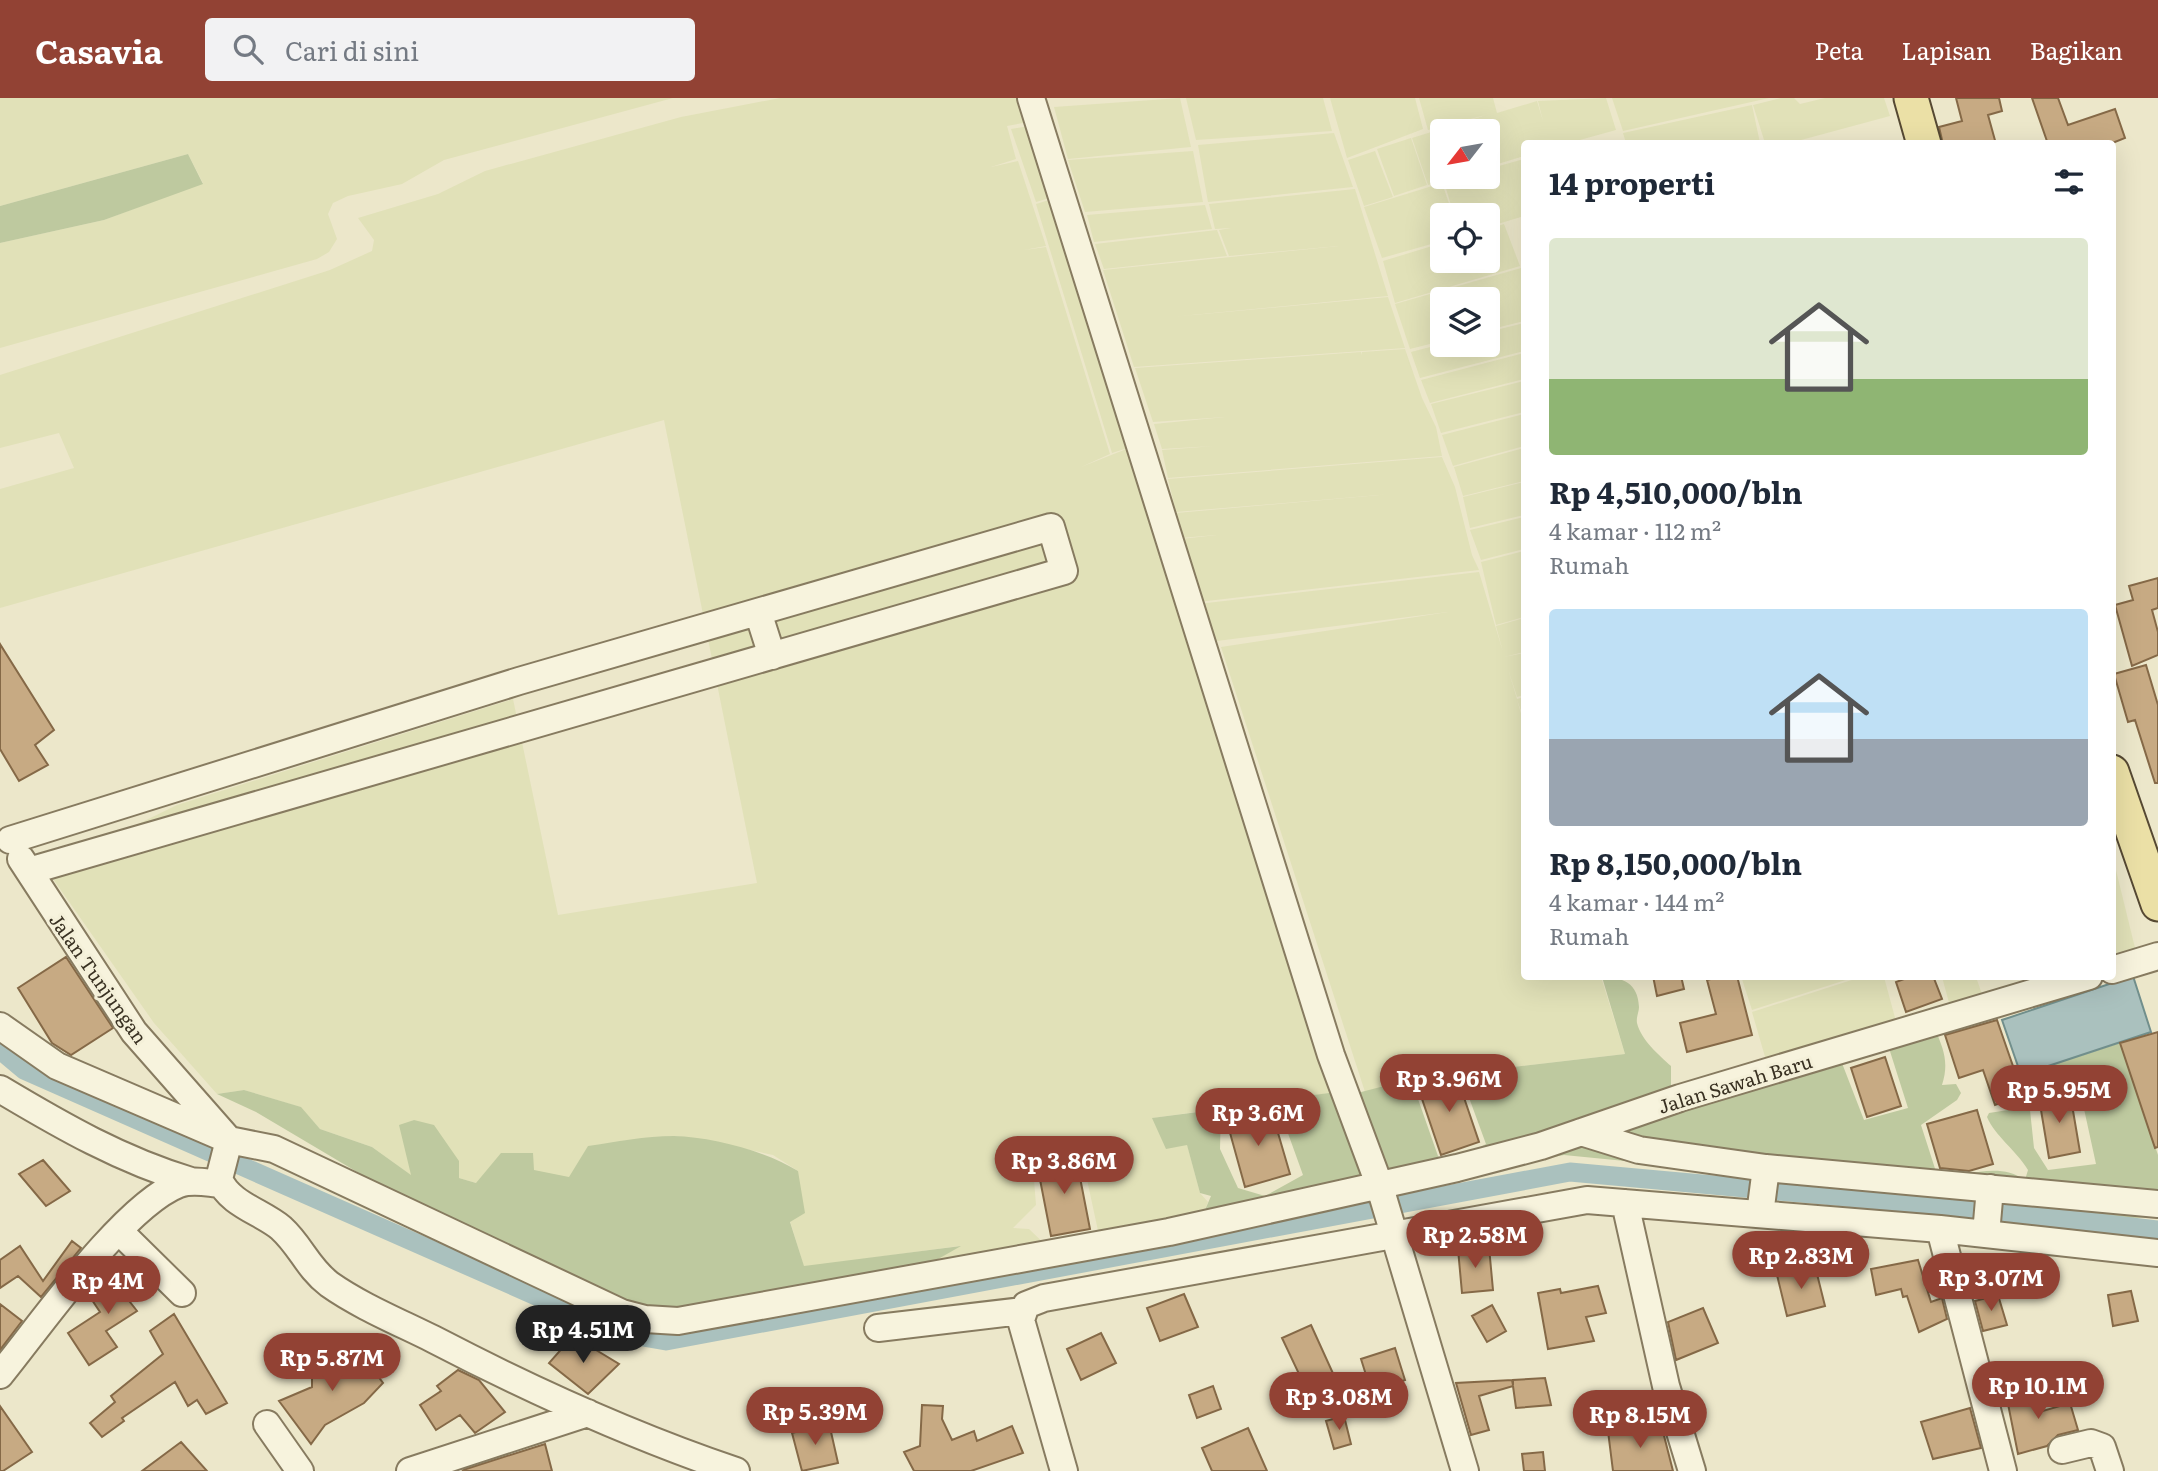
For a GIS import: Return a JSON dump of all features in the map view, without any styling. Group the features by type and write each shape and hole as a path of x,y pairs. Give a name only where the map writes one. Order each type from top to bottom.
{"main road":[{"path":"1911,98 1923,140"},
{"path":"2116,783 2158,904"}],"street":[{"path":"1031,98 1331,1055 1381,1191 1465,1471"},
{"path":"5,833 1051,527 1064,571 29,871"},
{"path":"758,612 772,656"},
{"name":"Jalan Tunjungan","path":"5,833 224,1165"},
{"path":"2116,969 2158,956"},
{"name":"Jalan Sawah Baru","path":"224,1165 274,1149 621,1313 645,1319 678,1321 1381,1191 2076,980"},
{"path":"0,1026 57,1066 224,1165 242,1203 282,1229 298,1246 310,1268 332,1286 477,1362 588,1413 684,1453 736,1471"},
{"path":"0,1089 89,1141 145,1167 191,1181"},
{"path":"1581,1132 1639,1150 1988,1211 2158,1253"},
{"path":"0,1375 119,1231 164,1191 224,1165"},
{"path":"1760,1210 1765,1173"},
{"path":"1064,1471 1021,1320 1026,1305 1044,1298 1393,1231 1587,1200 1760,1210 1941,1229 1988,1211 2158,1203"},
{"path":"1625,1203 1665,1386 1692,1471"},
{"path":"1941,1229 2003,1471"},
{"path":"119,1231 182,1293"},
{"path":"878,1328 1022,1311"},
{"path":"410,1471 588,1413"},
{"path":"267,1423 300,1471"},
{"path":"2062,1450 2091,1443 2102,1447 2110,1471"}],"green space":[{"path":"0,98 673,98 444,160 402,184 348,196 333,203 328,214 337,239 329,252 317,259 0,348 0,243 104,220 203,183 188,154 0,206"},
{"path":"780,98 1032,98 1039,120 1007,126 1016,159 991,167 1018,161 1046,246 1024,250 1046,247 1110,454 1081,467 1134,446 1112,453 1036,204 1062,196 1344,1091 1153,1118 1187,1144 1200,1193 1208,1202 1202,1217 1100,1240 1080,1147 1032,1155 1036,1205 1013,1228 1029,1229 1052,1251 903,1279 959,1246 804,1267 790,1221 798,1171 773,1155 717,1143 676,1136 622,1141 603,1145 570,1177 476,1183 459,1178 414,1120 400,1126 412,1176 372,1147 320,1129 300,1107 244,1090 217,1094 154,1023 46,869 177,805 513,699 558,915 757,883 664,420 0,608 0,489 74,468 59,433 0,448 0,375 330,270 372,251 374,240 358,218 438,194 485,171 681,117"},
{"path":"1180,98 1191,147 1068,159 1054,107"},
{"path":"1186,98 1323,98 1332,131 1196,140"},
{"path":"1330,98 1415,98 1423,129 1347,158"},
{"path":"1419,98 1493,98 1497,113 1537,101 1543,121 1538,101 1606,98 1616,130 1580,140 1521,140 1521,157 1500,163 1500,119 1473,119 1486,115 1471,119 1430,119 1430,129"},
{"path":"1612,98 1769,98 1623,131"},
{"path":"1781,98 1794,98 1800,104 1825,98 1884,98 1890,116 1801,140 1764,140 1753,105"},
{"path":"1752,105 1759,140 1625,140 1623,133"},
{"path":"1040,124 1063,194 1036,202 1011,129"},
{"path":"1430,132 1430,184 1428,185 1412,138"},
{"path":"1334,133 1353,187 1208,202 1198,145"},
{"path":"1411,138 1427,185 1394,196 1377,149"},
{"path":"1193,151 1203,202 1085,212 1068,160"},
{"path":"1375,151 1393,197 1364,206 1348,160"},
{"path":"188,154 203,184 104,220 0,243 0,206"},
{"path":"1521,160 1521,217 1500,223 1500,203 1450,203 1446,189 1500,189 1500,166"},
{"path":"1430,187 1430,189 1444,189 1449,203 1430,203 1430,244 1382,258 1364,207"},
{"path":"1355,189 1388,296 1171,317 1388,297 1405,348 1134,367 1103,270 1339,246 1229,256 1219,230 1231,228 1215,229 1209,204"},
{"path":"1205,205 1212,229 1094,242 1087,215"},
{"path":"1504,224 1520,266 1500,272 1500,225"},
{"path":"1217,230 1227,256 1104,269 1095,244"},
{"path":"1430,247 1430,273 1496,273 1449,287 1430,287 1430,293 1395,303 1383,261"},
{"path":"1521,268 1521,322 1500,327 1500,287 1454,287"},
{"path":"1430,294 1430,344 1410,349 1395,304"},
{"path":"1521,324 1521,352 1420,378 1411,352 1430,347 1430,357 1500,357 1500,329"},
{"path":"1405,349 1422,398 1436,427 1442,456 1168,478 1162,450 1214,446 1162,449 1154,424 1225,417 1153,422 1135,368 1361,352 1362,355 1362,352"},
{"path":"1521,354 1521,380 1430,403 1421,380"},
{"path":"1521,382 1521,413 1441,433 1431,404"},
{"path":"1521,415 1521,447 1453,466 1442,435"},
{"path":"1521,449 1521,482 1463,496 1454,467"},
{"path":"1442,457 1455,487 1472,555 1479,570 1198,602 1181,539 1217,535 1180,538 1176,513 1391,494 1176,512 1168,479"},
{"path":"1521,483 1521,516 1470,528 1463,497"},
{"path":"1521,518 1521,550 1481,560 1470,530"},
{"path":"1521,552 1521,618 1496,625 1481,562"},
{"path":"1479,572 1503,652 1496,626 1521,619 1521,653 1504,657 1521,654 1521,696 1517,697 1508,669 1517,699 1521,698 1521,711 1517,700 1521,713 1521,980 1602,980 1625,1054 1411,1079 1365,1092 1221,647 1448,612 1209,642 1198,604"},
{"path":"2116,870 2135,948 2126,961 2116,963"},
{"path":"1603,980 1623,980 1636,992 1639,1029 1651,1047 1671,1066 1671,1094 1465,1155 1486,1144 1460,1073 1625,1054"},
{"path":"1742,980 1846,980 1752,1010"},
{"path":"1852,980 1885,980 1897,1025 1768,1067 1752,1012"},
{"path":"1943,980 1977,980 1983,997 1951,1010"},
{"path":"1935,1029 1944,1057 1942,1085 1956,1084 1961,1093 1957,1100 1921,1125 1939,1181 1994,1171 2005,1172 2025,1180 2028,1170 1987,1117 1989,1113 2021,1108 2030,1110 2034,1148 2048,1170 2096,1164 2079,1086 2029,1096 2021,1075 2120,1043 2158,1155 2158,1216 2114,1219 2083,1217 2055,1209 2044,1202 1564,1155 1476,1172 1840,1058 1864,1120 1908,1108 1888,1045"},
{"path":"1411,1079 1438,1156 1446,1164 1202,1217 1211,1196 1200,1193 1187,1145 1166,1149 1152,1118 1221,1109 1220,1149 1238,1188 1265,1196 1303,1175 1276,1100 1344,1091 1346,1096"},
{"path":"244,1090 301,1107 320,1129 372,1147 411,1175 399,1125 414,1120 434,1125 459,1161 459,1178 476,1183 501,1153 533,1153 534,1170 569,1177 588,1146 674,1136 721,1142 755,1151 798,1171 805,1213 790,1222 804,1266 961,1246 903,1279 665,1321 428,1214 256,1112 217,1094"}],"water":[{"path":"2133,976 2151,1032 2021,1075 2002,1020"}],"building":[{"path":"1956,98 1999,98 2002,111 1988,115 1995,140 1942,140 1939,127 1962,121"},
{"path":"2032,98 2058,98 2068,125 2115,109 2125,138 2116,142 2047,140"},
{"path":"2158,578 2158,608 2152,610 2158,632 2158,655 2132,666 2116,609 2116,605 2133,600 2129,586"},
{"path":"0,644 54,730 35,745 48,765 19,781 0,749"},
{"path":"2146,665 2158,705 2158,783 2155,783 2135,720 2128,722 2116,673"},
{"path":"66,957 113,1028 71,1055 52,1043 18,988"},
{"path":"1654,980 1682,980 1684,989 1657,996"},
{"path":"1707,980 1738,980 1752,1035 1687,1052 1680,1023 1716,1014"},
{"path":"1935,980 1942,999 1906,1012 1896,982"},
{"path":"1997,1020 2023,1095 1995,1105 1983,1070 1959,1078 1945,1035"},
{"path":"2158,1032 2158,1147 2155,1148 2120,1043"},
{"path":"1885,1057 1901,1106 1867,1117 1851,1068"},
{"path":"1456,1074 1479,1142 1441,1155 1418,1087"},
{"path":"2070,1093 2080,1152 2049,1158 2039,1098"},
{"path":"1271,1109 1290,1174 1245,1187 1227,1122"},
{"path":"1977,1110 1993,1164 1969,1171 1940,1168 1927,1124"},
{"path":"1076,1157 1090,1229 1051,1236 1037,1164"},
{"path":"43,1160 70,1191 46,1206 19,1174"},
{"path":"72,1241 81,1248 41,1297 18,1276 0,1288 0,1260 20,1246 43,1281"},
{"path":"1489,1247 1493,1290 1462,1293 1458,1249"},
{"path":"1918,1260 1931,1302 1942,1298 1947,1319 1919,1332 1907,1296 1903,1297 1901,1289 1876,1295 1871,1269"},
{"path":"1815,1266 1825,1306 1787,1316 1777,1275"},
{"path":"134,1268 151,1288 130,1302 137,1311 106,1331 117,1347 89,1365 68,1333 100,1312 92,1300"},
{"path":"1598,1286 1606,1313 1586,1317 1594,1341 1548,1349 1538,1293 1560,1289 1561,1293"},
{"path":"2131,1291 2138,1321 2113,1326 2108,1295"},
{"path":"1184,1294 1198,1327 1160,1341 1147,1308"},
{"path":"1998,1295 2007,1325 1983,1331 1975,1301"},
{"path":"0,1304 22,1321 0,1350"},
{"path":"1492,1305 1506,1331 1487,1342 1472,1316"},
{"path":"1703,1308 1718,1343 1676,1360 1668,1322"},
{"path":"174,1314 227,1403 206,1414 197,1400 188,1406 175,1382 122,1418 124,1421 102,1437 90,1423 115,1402 111,1396 163,1354 150,1331"},
{"path":"1311,1325 1336,1380 1308,1393 1282,1338"},
{"path":"1101,1333 1116,1363 1081,1380 1067,1349"},
{"path":"573,1336 619,1364 588,1394 549,1363"},
{"path":"357,1348 383,1383 364,1403 325,1425 311,1444 279,1401 312,1387 312,1373 332,1352 337,1363"},
{"path":"1395,1348 1405,1380 1371,1391 1361,1359"},
{"path":"458,1370 479,1380 505,1412 475,1433 460,1415 436,1430 420,1405 441,1391 437,1386"},
{"path":"1545,1378 1551,1405 1516,1408 1513,1386 1479,1396 1489,1430 1471,1435 1456,1383 1512,1380 1513,1385 1513,1380"},
{"path":"1213,1386 1221,1409 1197,1418 1189,1395"},
{"path":"2044,1386 2043,1411 2070,1403 2078,1430 2058,1435 2047,1446 2018,1454 2007,1399"},
{"path":"869,1397 874,1422 831,1430 826,1404"},
{"path":"922,1405 943,1406 942,1419 952,1440 974,1431 977,1441 1012,1426 1023,1453 971,1471 914,1471 904,1452 920,1446"},
{"path":"0,1406 32,1452 3,1471 0,1471"},
{"path":"1970,1408 1981,1448 1933,1459 1921,1422"},
{"path":"1344,1416 1351,1444 1334,1449 1326,1421"},
{"path":"829,1423 838,1463 802,1471 792,1433"},
{"path":"1661,1424 1673,1471 1613,1471 1608,1431"},
{"path":"1248,1428 1267,1471 1212,1471 1202,1448"},
{"path":"181,1442 207,1471 142,1471"},
{"path":"545,1444 552,1471 462,1471 466,1469"},
{"path":"1543,1452 1545,1471 1524,1471 1522,1454"}],"waterway":[{"path":"0,1050 24,1070 620,1333 666,1341 1570,1172 1988,1210 2158,1230"}]}
